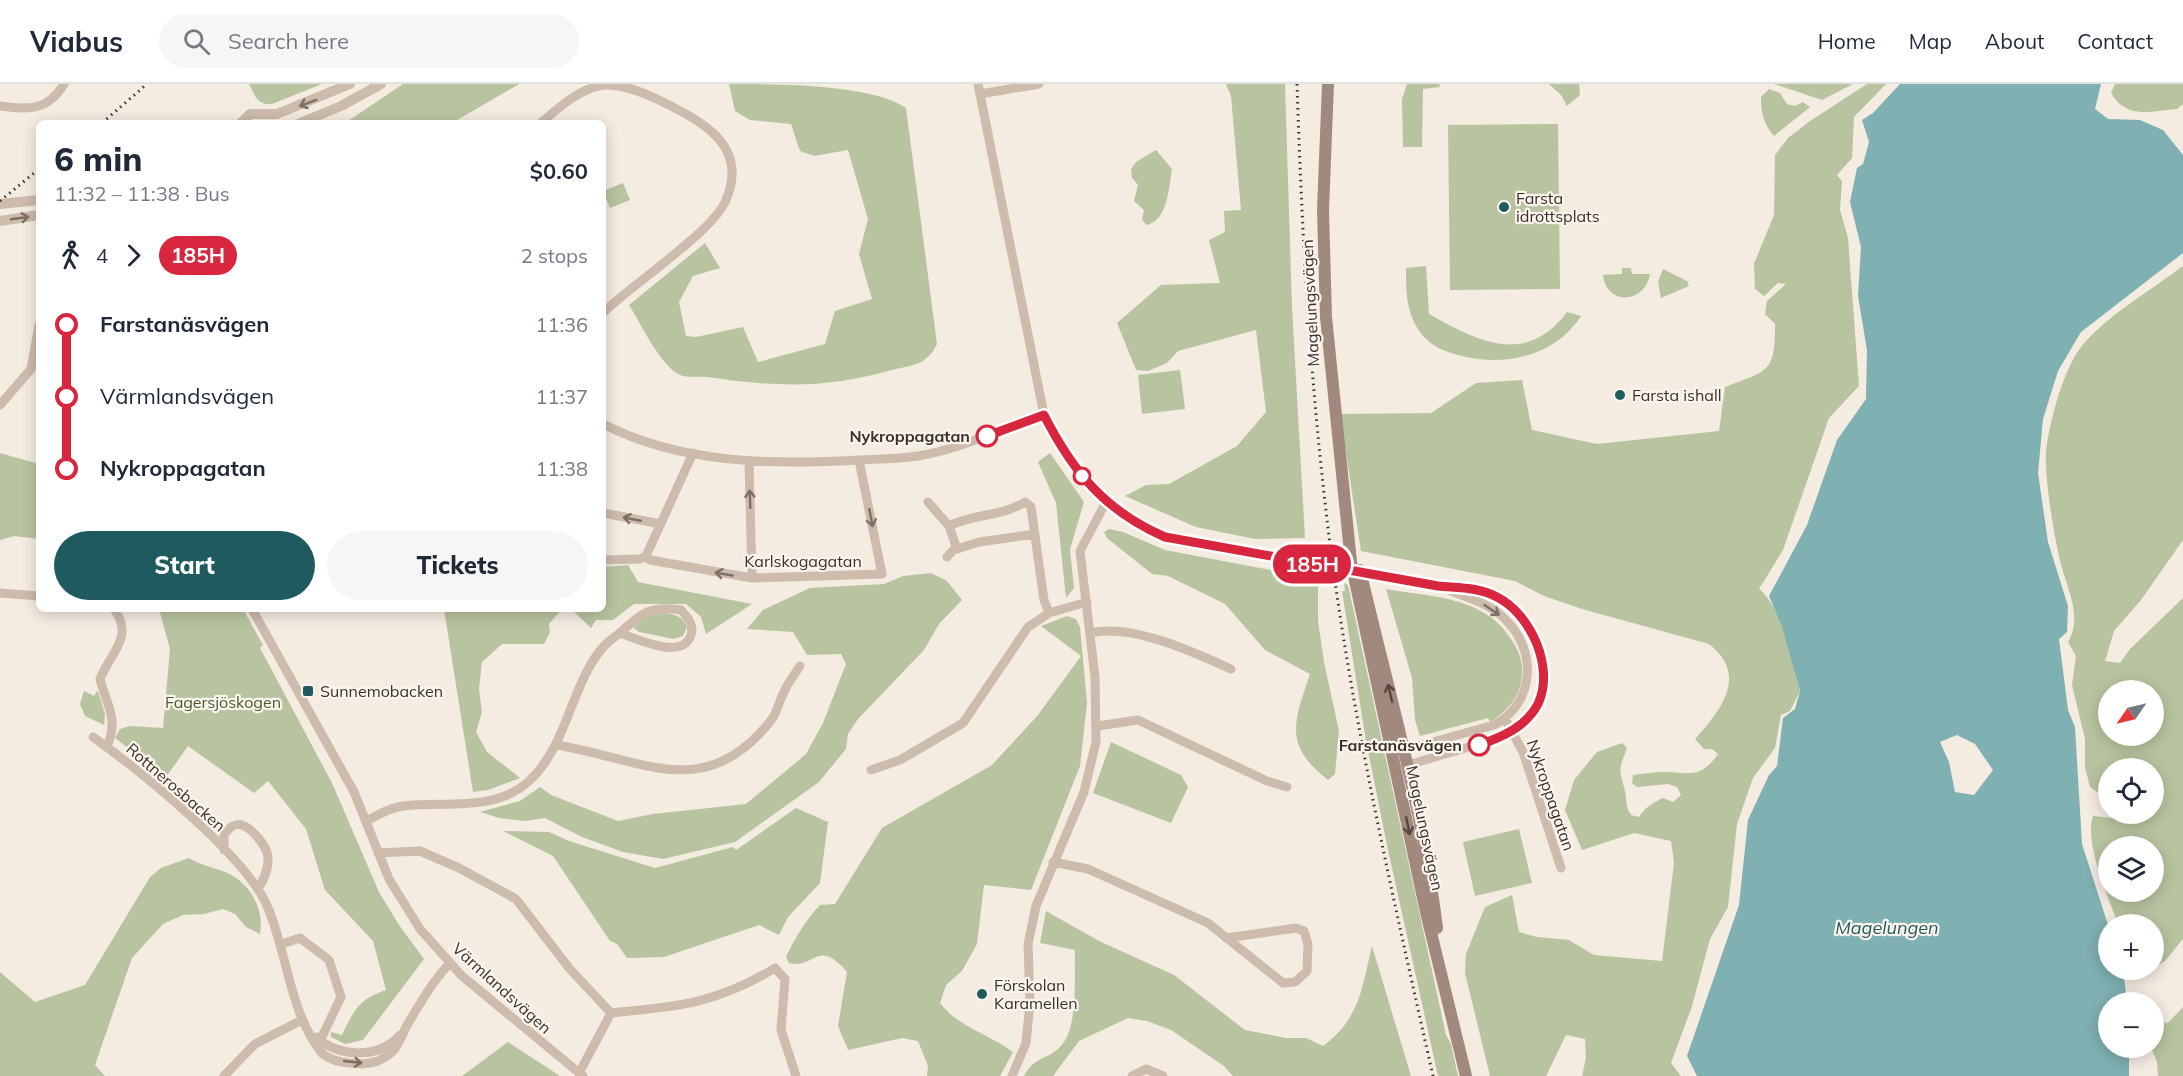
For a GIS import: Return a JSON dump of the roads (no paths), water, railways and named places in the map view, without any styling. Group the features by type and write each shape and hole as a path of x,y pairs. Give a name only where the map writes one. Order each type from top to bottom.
{"main road":[{"name":"Magelungsvägen","path":"1328,84 1323,210 1326,317 1351,562 1358,605 1398,752 1408,765 1424,836 1441,965"},
{"name":"Magelungsvägen","path":"1398,752 1395,768 1426,912 1441,965 1466,1076"},
{"path":"1395,768 1408,765"}],"street":[{"path":"0,106 25,109 43,106 54,98 64,84"},
{"path":"244,120 250,114 267,119 350,84"},
{"path":"307,120 341,106 381,84"},
{"path":"979,89 1039,84"},
{"path":"545,120 564,104 588,89 602,85 628,86 705,124 723,144 728,156 731,169 730,186 720,213 606,310"},
{"name":"Nykroppagatan","path":"979,89 1044,415 1073,464 1106,502 1130,520 1165,537 1400,580 1481,590 1507,603 1527,626 1542,662 1543,685 1538,704 1511,732 1453,754 1408,765"},
{"path":"0,204 36,200"},
{"path":"0,221 36,215"},
{"path":"0,405 35,372"},
{"path":"606,426 621,433 693,453 749,461 787,463 918,456 962,445 1044,415"},
{"path":"606,560 640,559 646,556 693,453"},
{"name":"Karlskogagatan","path":"646,556 650,560 752,578 882,574 859,460"},
{"path":"749,461 752,578"},
{"path":"928,502 949,526 956,547"},
{"path":"949,526 979,514 1010,512 1025,502 1031,507 1044,600 1049,613"},
{"path":"1012,1076 1026,1043 1029,1023 1028,944 1036,906 1084,792 1092,764 1098,726 1087,602 1079,565 1080,551 1106,502"},
{"path":"606,514 661,525"},
{"path":"956,547 962,549 979,542 1035,534"},
{"path":"947,557 956,547"},
{"name":"Nykroppagatan","path":"1438,586 1489,607 1507,620 1516,632 1526,659 1528,683 1524,696 1505,720 1523,752 1561,868"},
{"path":"0,593 36,596"},
{"path":"871,770 900,760 965,721 1028,627 1049,613 1087,602"},
{"path":"366,820 403,806 469,803 498,798 528,782 557,745 573,703 598,654 637,616 654,609 681,610 690,620 693,629 690,638 684,644 668,648 620,633"},
{"name":"Rottnerosbacken","path":"107,747 112,735 113,716 100,679 107,663 120,648 123,638 123,628 115,612"},
{"name":"Värmlandsvägen","path":"254,612 354,792 378,853 401,901 420,929 450,963 515,1022 581,1075 611,1013"},
{"path":"1090,633 1118,632 1158,641 1189,650 1231,669"},
{"path":"557,745 590,750 650,768 683,771 721,764 744,750 774,717 783,693 800,666"},
{"path":"1098,726 1138,720 1267,781 1287,787"},
{"path":"1398,752 1505,720"},
{"name":"Rottnerosbacken","path":"93,737 157,788 224,850 258,889 282,944 302,1020 322,1054 331,1060 365,1064 377,1061 394,1051 438,976 450,963"},
{"name":"Rottnerosbacken","path":"224,850 224,834 234,825 240,824 251,830 268,854 268,867 258,889"},
{"path":"378,853 420,851 459,868 516,899 569,968 611,1013 710,999 742,988 775,968 785,979 781,1030 796,1076"},
{"path":"1053,862 1088,869 1208,923 1283,983 1295,982 1307,971 1308,944 1304,931 1296,928 1227,938"},
{"path":"282,944 300,938 329,960 341,997 320,1041"},
{"path":"224,1076 255,1044 302,1020"},
{"name":"Rottnerosbacken","path":"309,1032 336,1050 360,1054 382,1049 405,1030"},
{"path":"1132,1076 1146,1069 1163,1076"}],"water":[{"name":"Magelungen","path":"1900,84 2101,84 2095,109 2108,119 2140,120 2163,130 2183,155 2183,253 2081,332 2058,371 2043,419 2038,473 2048,542 2068,606 2067,632 2059,639 2068,710 2075,727 2082,844 2098,894 2098,902 2101,902 2104,914 2098,914 2098,980 2124,980 2126,992 2098,992 2098,1058 2129,1058 2129,1076 1697,1076 1687,1056 1739,905 1748,820 1769,775 1777,766 1783,718 1795,709 1800,691 1782,627 1769,596 1807,525 1837,440 1866,399 1867,350 1858,296 1861,247 1850,202 1857,168 1863,164 1869,142 1862,120 1873,113","holes":["1957,735 1975,744 1993,770 1974,795 1955,792 1949,762 1940,742"]}],"railway":[{"path":"105,120 147,84"},
{"path":"1297,84 1308,318 1324,494 1340,618 1363,749 1433,1076"},
{"path":"0,201 36,171"}],"place":[{"name":"Farsta idrottsplats","path":"1504,207"},
{"name":"Farsta ishall","path":"1620,395"},
{"name":"Nykroppagatan","path":"987,436"},
{"name":"Sunnemobacken","path":"308,691"},
{"name":"Farstanäsvägen","path":"1479,745"},
{"name":"Förskolan Karamellen","path":"982,994"}],"park label":[{"name":"Fagersjöskogen","path":"223,702"}]}
